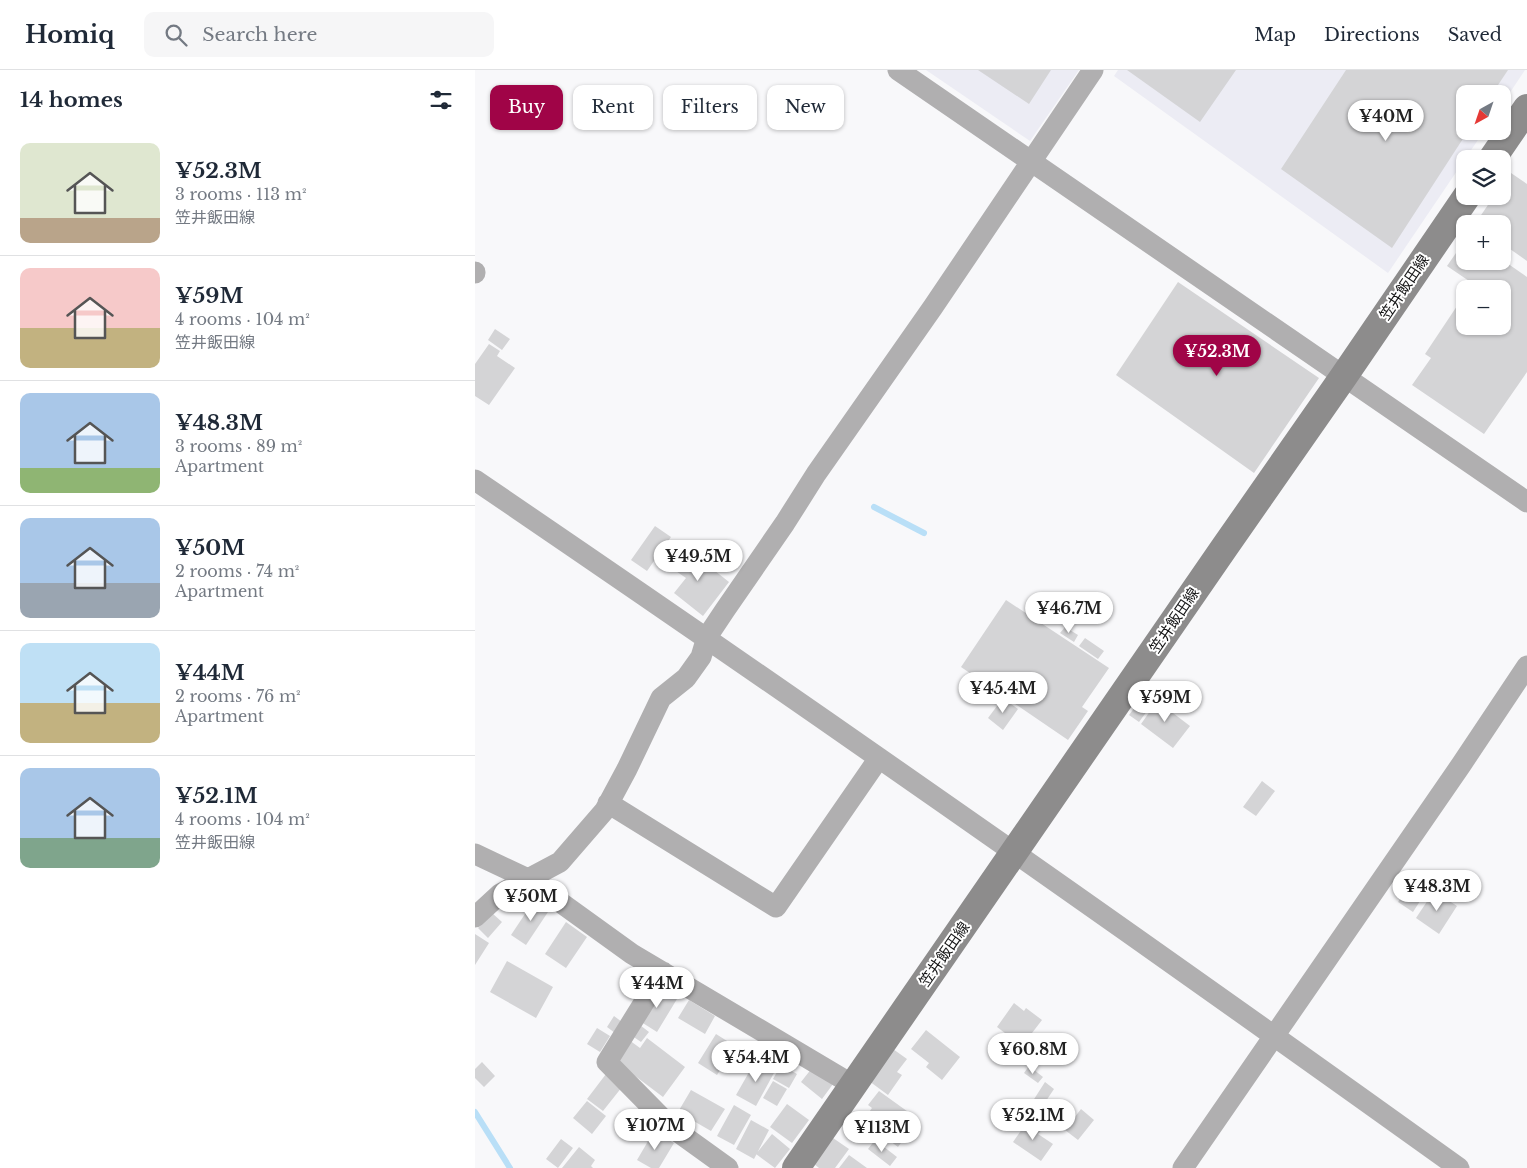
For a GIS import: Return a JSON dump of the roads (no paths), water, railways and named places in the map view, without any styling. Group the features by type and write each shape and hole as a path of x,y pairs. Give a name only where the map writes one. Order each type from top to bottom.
{"main road":[{"path":"1498,150 1527,108"},
{"name":"笠井飯田線","path":"796,1168 1461,205"}],"street":[{"path":"898,70 1527,502"},
{"path":"475,917 500,894 560,862 605,810 661,698 686,678 701,657 707,637 816,474 933,307 1093,70"},
{"path":"475,480 707,637 1274,1035 1459,1168"},
{"path":"1183,1168 1527,666"},
{"path":"608,803 776,907 879,758"},
{"path":"475,854 528,879 632,954 853,1085"},
{"path":"663,972 607,1062 671,1127 728,1168"}],"waterway":[{"path":"874,507 924,533"},
{"path":"475,1112 510,1168"}]}
